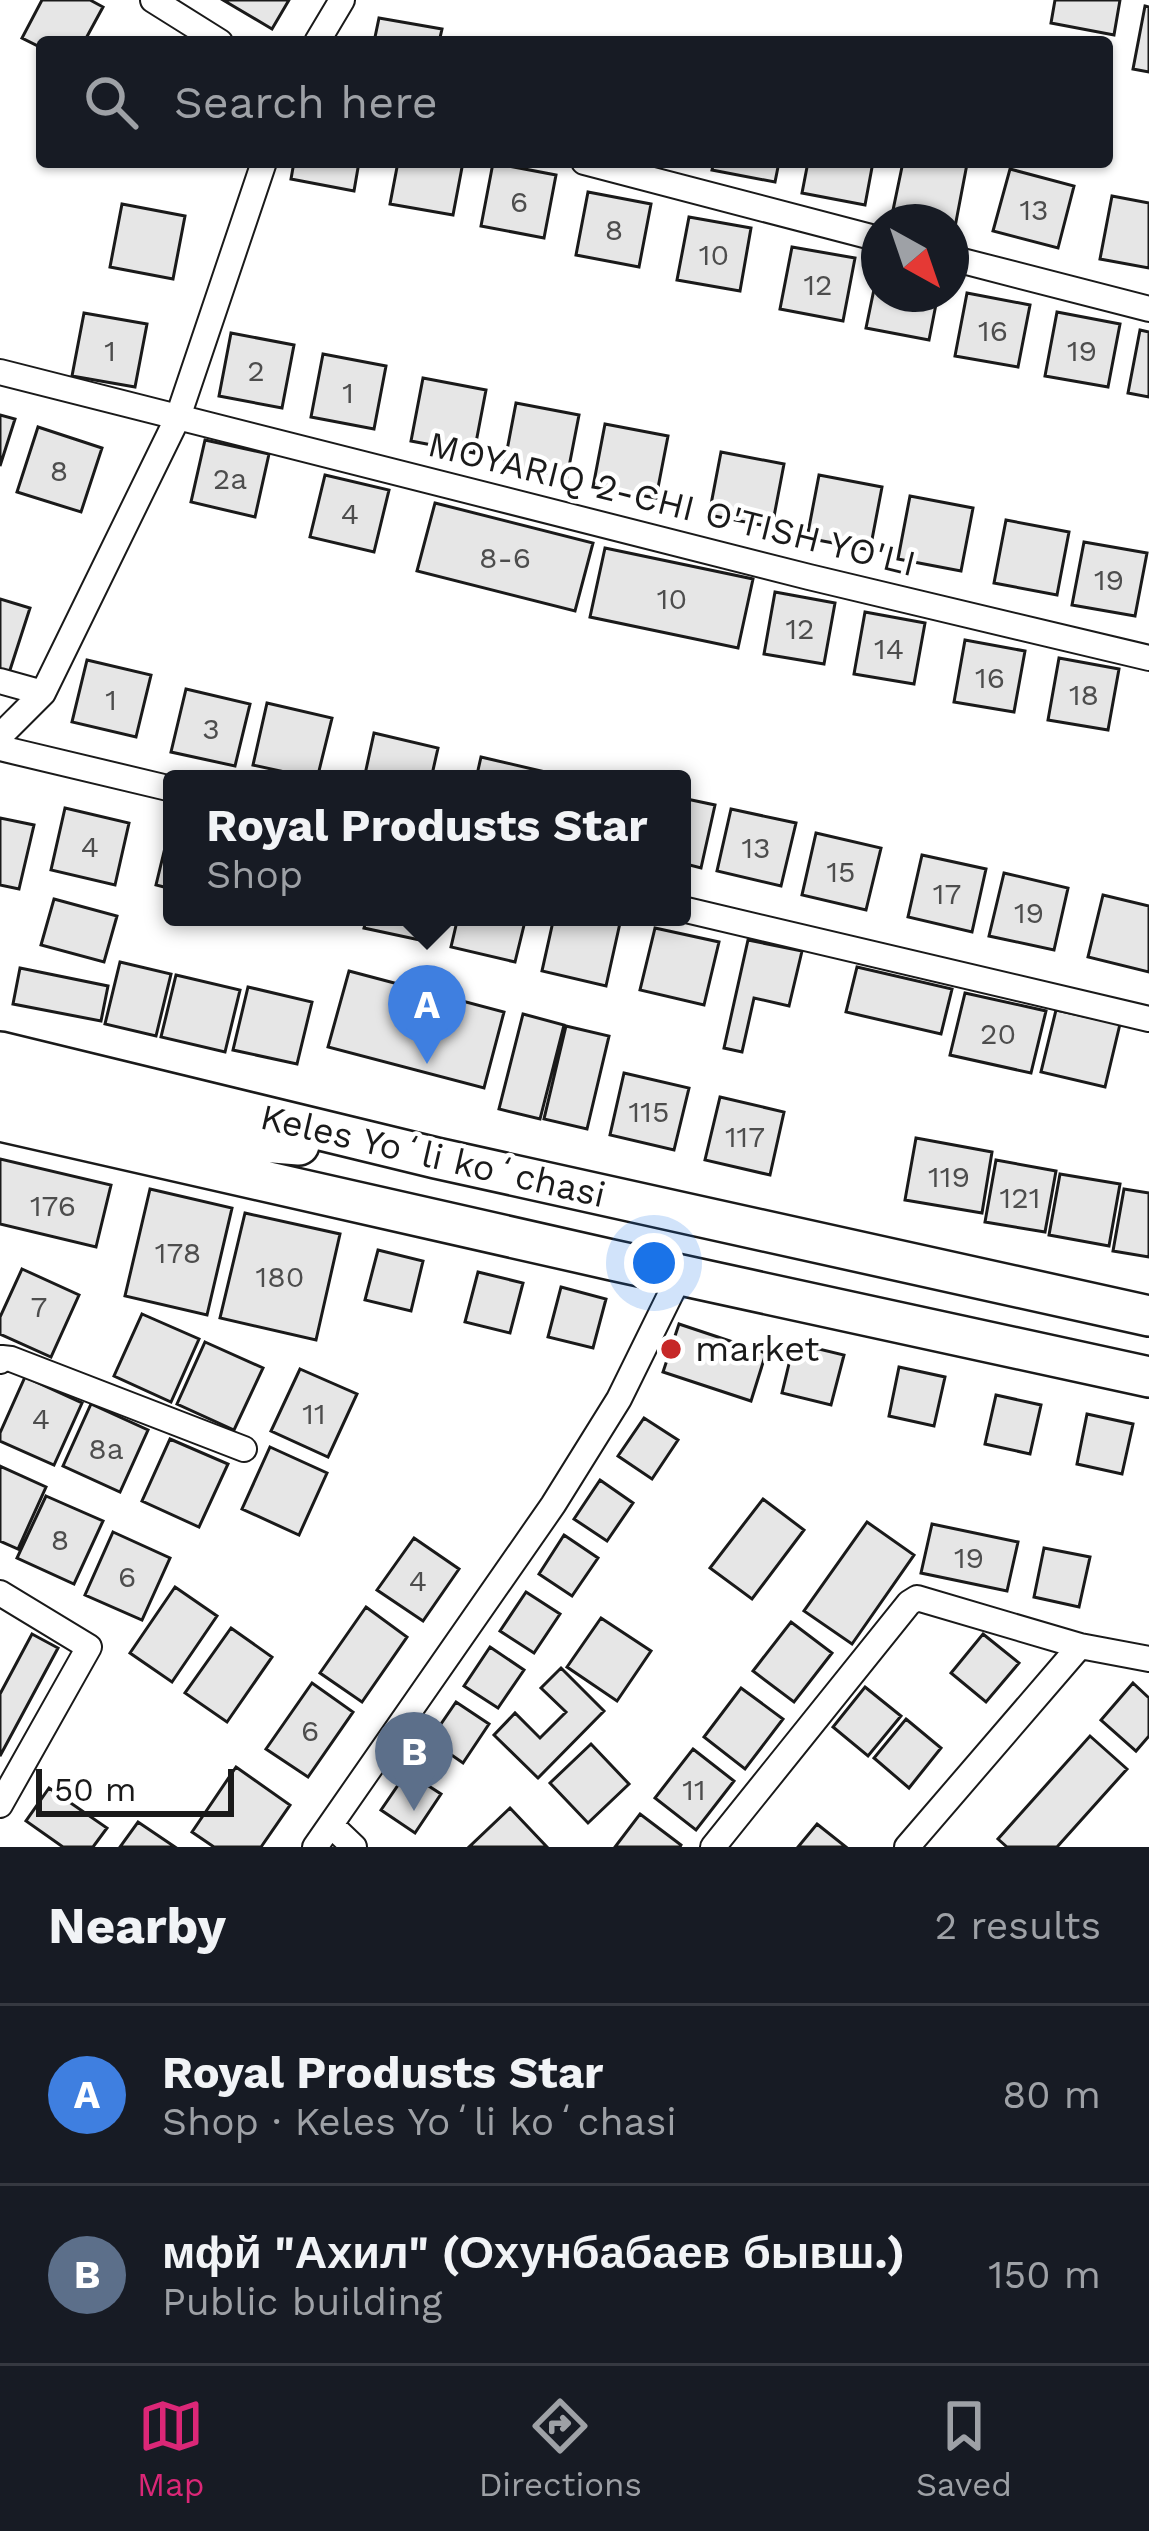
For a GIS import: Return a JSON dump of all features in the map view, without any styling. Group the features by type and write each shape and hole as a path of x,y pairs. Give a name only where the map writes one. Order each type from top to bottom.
{"main road":[{"name":"Keles Yoʻli koʻchasi","path":"0,1052 436,1158 1134,1313"},
{"path":"0,1089 236,1140 436,1158"},
{"name":"Keles Yoʻli koʻchasi","path":"0,1121 1149,1377"},
{"path":"318,1192 436,1197 604,1231 615,1226 624,1201"},
{"path":"681,1273 713,1254 753,1254 999,1304 1134,1313"},
{"path":"1065,1358 1149,1362"}],"street":[{"path":"153,0 210,36"},
{"path":"321,36 342,0"},
{"path":"0,736 43,694 178,417 262,168"},
{"path":"607,168 861,234"},
{"path":"969,262 1149,309"},
{"name":"MOYARIQ 2-CHI O'TISH YO'LI","path":"0,372 1149,658"},
{"path":"0,681 43,694"},
{"path":"0,748 163,787"},
{"path":"691,911 1149,1019"},
{"path":"315,1847 553,1505 619,1399 681,1273"},
{"path":"0,1361 11,1358 244,1449"},
{"path":"0,1593 88,1647 0,1805"},
{"path":"713,1847 917,1598 1080,1646 1149,1660"},
{"path":"907,1847 1080,1646"},
{"path":"332,1826 354,1847"}],"building":[{"path":"42,0 90,0 103,7 87,36 36,36 36,45 22,38"},
{"path":"223,0 289,0 272,29"},
{"path":"1055,0 1120,0 1114,35 1051,23"},
{"path":"1145,6 1149,7 1149,72 1133,69"},
{"path":"379,18 442,29 440,36 375,36"},
{"path":"293,168 358,168 354,191 291,179"},
{"path":"397,168 462,168 453,215 390,204"},
{"path":"492,168 556,175 544,238 481,226"},
{"path":"712,168 778,168 775,182"},
{"path":"807,168 872,168 865,204 802,193"},
{"path":"902,168 966,168 959,204 894,204"},
{"path":"1010,169 1074,186 1058,248 993,231"},
{"path":"588,192 651,204 639,267 576,255"},
{"path":"1112,196 1149,203 1149,268 1100,259"},
{"path":"122,204 185,216 173,279 110,267"},
{"path":"689,217 751,228 740,291 677,280"},
{"path":"792,247 855,258 843,321 780,309"},
{"path":"969,293 1030,305 1018,367 955,356 963,312 969,312"},
{"path":"869,312 934,312 929,340 866,328"},
{"path":"1057,312 1120,324 1108,387 1045,376"},
{"path":"84,313 147,324 135,387 72,376"},
{"path":"1140,330 1149,332 1149,397 1128,393"},
{"path":"231,333 294,345 282,408 219,396"},
{"path":"323,354 386,366 374,429 311,417"},
{"path":"423,378 486,390 474,453 411,441"},
{"path":"516,403 579,415 567,477 504,466"},
{"path":"0,415 15,419 0,466"},
{"path":"605,424 668,436 656,498 593,487"},
{"path":"38,427 102,448 81,512 17,492"},
{"path":"205,440 269,454 255,517 191,502"},
{"path":"721,452 784,464 772,527 709,515"},
{"path":"325,475 389,490 374,552 310,537"},
{"path":"819,475 882,487 870,550 807,538"},
{"path":"910,496 973,508 961,571 898,559"},
{"path":"435,503 593,543 575,611 417,571"},
{"path":"1006,520 1069,532 1057,595 994,583"},
{"path":"1084,542 1147,553 1135,616 1072,605"},
{"path":"605,548 753,579 738,648 590,617"},
{"path":"775,592 835,603 824,664 764,654"},
{"path":"0,599 30,608 9,673 0,670"},
{"path":"865,612 925,623 914,684 854,674"},
{"path":"965,640 1025,651 1014,712 954,702"},
{"path":"1059,658 1119,669 1108,730 1048,720"},
{"path":"87,660 151,675 136,737 72,722"},
{"path":"186,689 250,704 235,766 171,752"},
{"path":"267,703 332,718 319,770 253,765"},
{"path":"374,733 438,748 433,770 366,770"},
{"path":"481,757 536,770 478,770"},
{"path":"691,800 715,805 701,868 691,865"},
{"path":"65,808 129,823 115,885 51,870"},
{"path":"731,809 796,823 781,886 717,871"},
{"path":"0,818 34,825 19,889 0,885"},
{"path":"816,833 881,848 866,910 802,895"},
{"path":"922,855 986,869 972,932 908,917"},
{"path":"163,856 163,887 156,885"},
{"path":"1004,873 1068,888 1054,950 989,936"},
{"path":"1103,895 1149,906 1149,972 1088,957"},
{"path":"54,899 117,916 104,962 41,945"},
{"path":"365,926 433,926 429,942"},
{"path":"456,926 524,926 515,962 451,947"},
{"path":"552,926 619,926 606,986 542,971"},
{"path":"655,928 719,942 704,1005 640,990"},
{"path":"748,940 802,951 789,1006 754,998 742,1052 724,1048"},
{"path":"120,962 171,974 156,1036 105,1024"},
{"path":"857,967 952,989 941,1034 846,1012"},
{"path":"20,968 108,986 101,1021 13,1004"},
{"path":"349,971 504,1012 484,1088 328,1047"},
{"path":"176,975 240,990 225,1052 161,1037"},
{"path":"248,987 312,1002 297,1064 233,1050"},
{"path":"965,993 1046,1011 1031,1073 950,1055"},
{"path":"1056,1010 1120,1024 1105,1087 1041,1072"},
{"path":"523,1014 564,1025 540,1119 499,1109"},
{"path":"566,1026 609,1036 587,1129 544,1119"},
{"path":"624,1073 689,1088 674,1150 610,1135"},
{"path":"720,1097 784,1112 770,1175 705,1160"},
{"path":"916,1138 992,1152 982,1213 905,1200"},
{"path":"0,1159 111,1185 96,1247 0,1224"},
{"path":"996,1160 1056,1171 1045,1232 985,1222"},
{"path":"1060,1174 1120,1184 1109,1246 1049,1235"},
{"path":"150,1189 232,1208 207,1315 125,1296"},
{"path":"1124,1189 1149,1193 1149,1257 1113,1251"},
{"path":"245,1213 340,1234 316,1340 220,1318"},
{"path":"378,1250 423,1261 411,1311 365,1300"},
{"path":"22,1269 79,1295 51,1357 0,1334 0,1317"},
{"path":"478,1272 523,1283 510,1333 465,1322"},
{"path":"561,1287 606,1299 593,1348 548,1337"},
{"path":"142,1314 199,1339 171,1402 114,1376"},
{"path":"679,1324 766,1353 751,1401 663,1372"},
{"path":"205,1342 263,1368 234,1430 177,1404"},
{"path":"794,1343 844,1355 831,1405 782,1393"},
{"path":"899,1367 945,1377 934,1426 889,1416"},
{"path":"300,1369 357,1394 328,1457 271,1431"},
{"path":"25,1377 82,1403 54,1465 0,1441"},
{"path":"996,1395 1041,1405 1030,1454 985,1444"},
{"path":"91,1404 148,1430 120,1492 63,1466"},
{"path":"1087,1414 1133,1424 1122,1474 1077,1464"},
{"path":"644,1418 678,1440 652,1479 618,1456"},
{"path":"170,1439 228,1464 199,1527 142,1501"},
{"path":"270,1447 327,1473 299,1535 242,1509"},
{"path":"0,1466 46,1487 18,1549 0,1541"},
{"path":"600,1480 633,1503 607,1541 574,1519"},
{"path":"46,1496 103,1521 74,1584 17,1558"},
{"path":"763,1499 804,1530 752,1599 710,1568"},
{"path":"867,1522 914,1555 852,1644 804,1611"},
{"path":"932,1524 1018,1542 1007,1591 921,1573"},
{"path":"113,1532 170,1558 142,1620 85,1595"},
{"path":"564,1535 598,1558 572,1596 539,1574"},
{"path":"414,1538 459,1569 423,1621 377,1590"},
{"path":"1044,1548 1090,1557 1079,1607 1034,1597"},
{"path":"175,1587 217,1616 172,1682 130,1653"},
{"path":"526,1592 560,1614 534,1653 500,1631"},
{"path":"366,1607 407,1637 362,1702 320,1673"},
{"path":"601,1618 651,1651 617,1701 567,1667"},
{"path":"791,1622 832,1653 794,1702 753,1671"},
{"path":"231,1628 272,1657 227,1722 185,1693"},
{"path":"32,1634 58,1648 0,1756 0,1694"},
{"path":"983,1634 1019,1663 986,1702 951,1673"},
{"path":"490,1647 524,1670 498,1708 464,1686"},
{"path":"561,1668 604,1711 538,1778 494,1735 515,1713 540,1738 566,1712 541,1688"},
{"path":"312,1683 353,1712 308,1777 266,1749"},
{"path":"1133,1683 1149,1698 1149,1736 1136,1751 1101,1720"},
{"path":"865,1687 901,1716 868,1756 833,1727"},
{"path":"741,1688 783,1719 745,1769 704,1737"},
{"path":"456,1702 489,1724 463,1763 430,1740"},
{"path":"906,1719 941,1748 909,1788 874,1758"},
{"path":"1090,1736 1127,1769 1057,1847 1007,1847 998,1839"},
{"path":"591,1744 629,1784 588,1823 550,1783"},
{"path":"693,1749 734,1781 696,1830 655,1798"},
{"path":"236,1767 290,1805 261,1847 214,1847 192,1832"},
{"path":"407,1772 441,1794 415,1833 381,1810"},
{"path":"49,1788 107,1828 93,1847 63,1847 26,1821"},
{"path":"510,1808 547,1847 469,1847"},
{"path":"640,1814 681,1845 680,1847 615,1847"},
{"path":"138,1822 175,1847 120,1847"},
{"path":"817,1824 846,1847 798,1847"}],"place":[{"name":"Royal Produsts Star","path":"427,1064"},
{"name":"market","path":"671,1349"},
{"name":"мфй \"Ахил\" (Охунбабаев бывш.)","path":"414,1811"}]}
